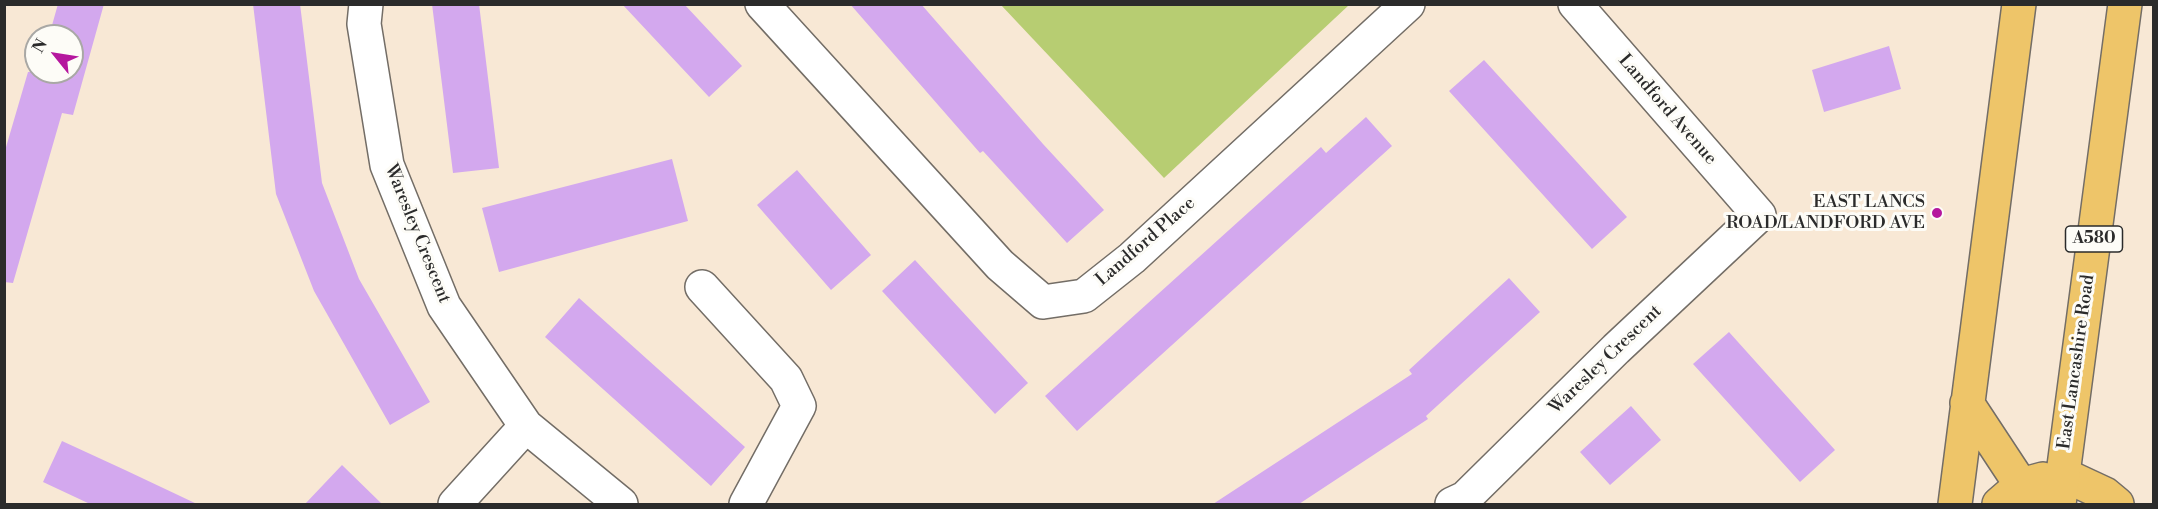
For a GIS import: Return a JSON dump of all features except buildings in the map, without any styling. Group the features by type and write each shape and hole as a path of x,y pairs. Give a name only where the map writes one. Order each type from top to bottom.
{"main road":[{"path":"1955,504 2019,4"},
{"name":"East Lancashire Road","path":"2061,489 2124,4"},
{"path":"1967,403 2020,498 2061,489 2104,494 2116,504"}],"street":[{"name":"Waresley Crescent","path":"366,4 364,24 387,165 444,306 526,426 621,504"},
{"name":"Landford Place","path":"762,4 1000,265 1043,302 1084,296 1132,258 1408,4"},
{"name":"Landford Avenue","path":"1575,4 1759,215"},
{"name":"Waresley Crescent","path":"1461,502 1617,349 1759,215"},
{"path":"702,287 786,379 799,406 746,504"},
{"path":"455,504 526,426"}],"green space":[{"path":"1001,5 1349,5 1164,178"}],"place":[{"name":"EAST LANCS ROAD/LANDFORD AVE","path":"1937,213"}]}
